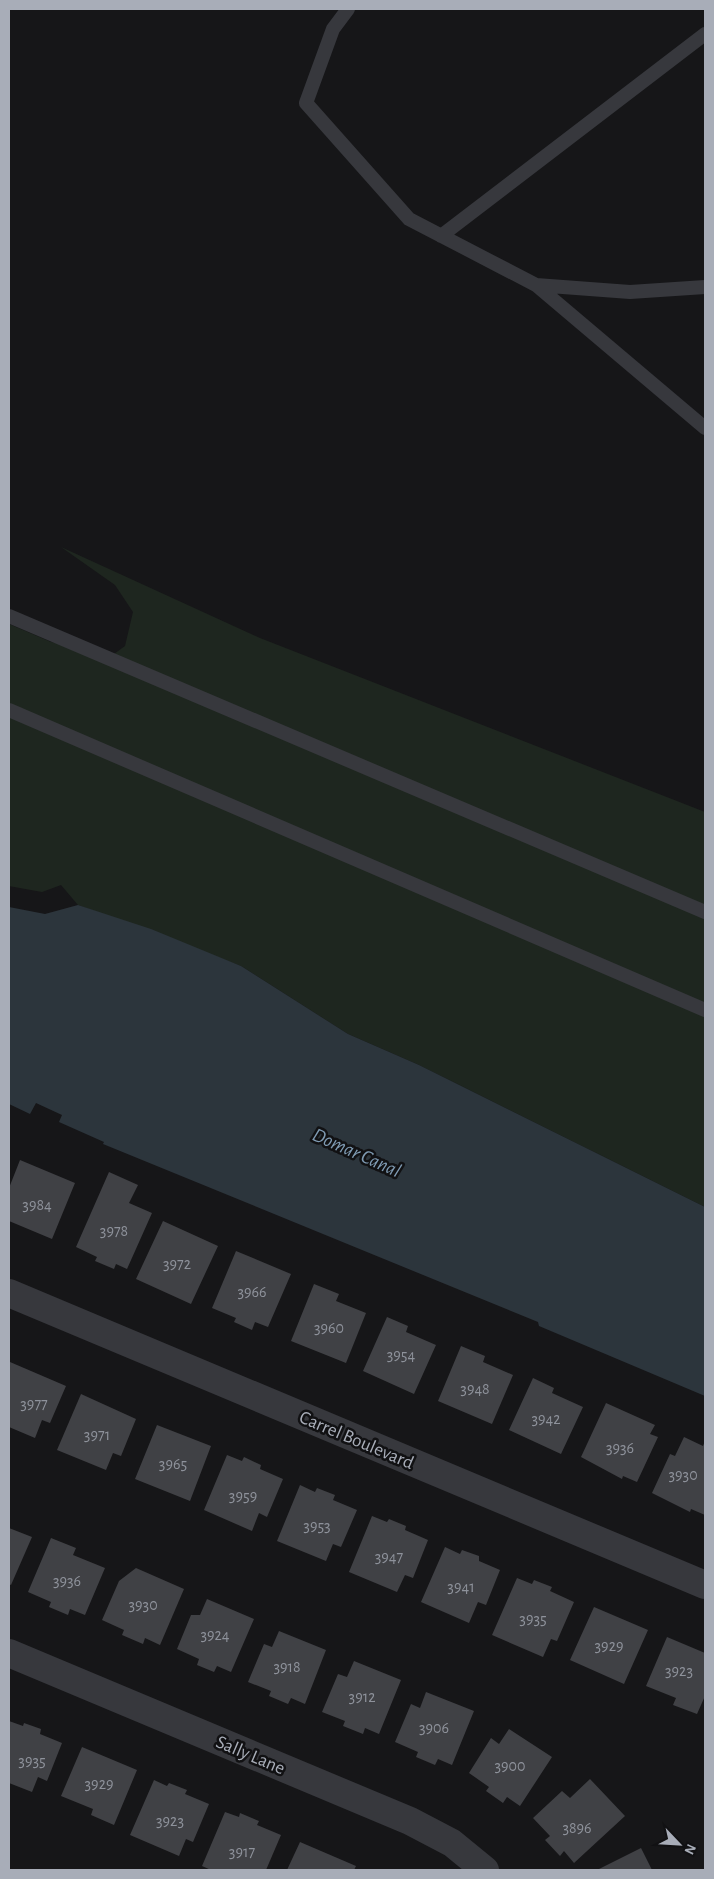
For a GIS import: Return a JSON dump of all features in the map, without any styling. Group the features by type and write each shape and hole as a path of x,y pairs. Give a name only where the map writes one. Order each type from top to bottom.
{"street":[{"name":"Carrel Boulevard","path":"9,1293 705,1585"},
{"name":"Sally Lane","path":"9,1653 410,1821 452,1844 485,1870"}],"lane":[{"path":"348,9 333,29 306,103 409,219 536,285 705,428"},
{"path":"441,236 705,34"},
{"path":"536,285 630,292 705,287"},
{"path":"9,616 705,912"},
{"path":"9,710 705,1010"}],"shaded area":[{"path":"61,547 260,638 705,812 705,1207 419,1065 348,1034 241,966 78,905 61,885 42,892 9,886 9,624 51,642 114,654 125,646 133,612 115,585"}],"water":[{"name":"Domar Canal","path":"78,905 151,929 241,966 348,1034 419,1065 705,1207 705,1396 539,1326 538,1322 103,1144 104,1142 59,1122 62,1115 36,1103 30,1114 9,1104 9,907 45,914"}],"building":[{"path":"20,1160 75,1183 52,1239 9,1221 9,1188"},
{"path":"109,1172 138,1185 129,1203 152,1213 127,1269 116,1264 114,1269 95,1261 97,1257 76,1247"},
{"path":"163,1221 218,1246 191,1304 136,1279"},
{"path":"236,1251 291,1274 268,1327 255,1322 252,1330 234,1322 236,1318 212,1308"},
{"path":"314,1284 339,1294 336,1301 366,1313 346,1363 291,1341"},
{"path":"387,1317 408,1326 406,1332 436,1345 414,1394 363,1371"},
{"path":"461,1346 485,1356 483,1362 513,1375 492,1424 438,1401"},
{"path":"10,1362 66,1386 50,1423 42,1420 35,1438 9,1427"},
{"path":"533,1378 554,1388 552,1393 583,1407 561,1454 509,1430"},
{"path":"81,1394 136,1419 121,1456 113,1453 106,1470 57,1450"},
{"path":"606,1403 655,1425 650,1434 658,1437 637,1482 623,1476 622,1479 581,1457"},
{"path":"157,1425 211,1446 190,1501 135,1479"},
{"path":"684,1437 703,1446 705,1441 705,1515 691,1509 690,1512 652,1493 670,1454 675,1456"},
{"path":"227,1455 242,1461 244,1457 261,1465 260,1469 283,1479 267,1517 259,1513 252,1531 204,1510"},
{"path":"300,1485 315,1492 317,1488 335,1495 333,1500 357,1510 341,1547 333,1544 326,1561 277,1541"},
{"path":"372,1516 387,1522 389,1519 406,1526 405,1530 428,1540 413,1578 405,1575 397,1592 349,1572"},
{"path":"9,1528 32,1537 11,1585 9,1584"},
{"path":"51,1538 76,1548 73,1555 105,1568 85,1615 70,1609 68,1615 49,1607 51,1602 28,1592"},
{"path":"445,1547 460,1554 462,1550 479,1556 479,1561 500,1570 486,1605 478,1602 469,1623 421,1602"},
{"path":"136,1568 184,1589 160,1645 145,1638 143,1644 122,1635 124,1630 102,1620 119,1581"},
{"path":"517,1578 532,1584 534,1580 552,1587 550,1591 574,1602 557,1641 551,1639 543,1657 492,1635"},
{"path":"207,1599 254,1619 231,1672 217,1666 214,1672 197,1665 199,1659 177,1649 191,1615 200,1615"},
{"path":"594,1607 648,1630 624,1684 570,1660"},
{"path":"279,1631 326,1650 305,1704 291,1698 288,1704 269,1696 271,1691 248,1682 264,1644 272,1647"},
{"path":"667,1637 705,1653 705,1696 697,1714 673,1705 676,1698 646,1686"},
{"path":"354,1661 401,1680 379,1734 365,1728 363,1734 343,1726 345,1721 322,1712 338,1674 347,1677"},
{"path":"426,1692 474,1711 452,1765 438,1759 435,1765 416,1757 418,1752 395,1742 411,1704 420,1708"},
{"path":"9,1721 23,1726 24,1723 41,1729 40,1734 62,1743 47,1781 38,1777 32,1792 9,1783"},
{"path":"509,1729 552,1757 520,1806 507,1797 503,1803 486,1791 489,1787 469,1773 491,1738 499,1744"},
{"path":"82,1747 137,1770 114,1825 91,1815 93,1809 61,1796"},
{"path":"590,1779 625,1816 574,1863 564,1851 560,1856 545,1840 550,1836 533,1818 562,1791 570,1798"},
{"path":"154,1780 167,1786 169,1783 187,1790 185,1794 209,1804 193,1842 186,1839 179,1856 130,1835"},
{"path":"225,1812 239,1817 240,1813 259,1821 257,1825 281,1835 266,1870 211,1870 202,1866"},
{"path":"300,1842 356,1866 354,1870 287,1870"},
{"path":"641,1848 652,1870 597,1870"}]}
